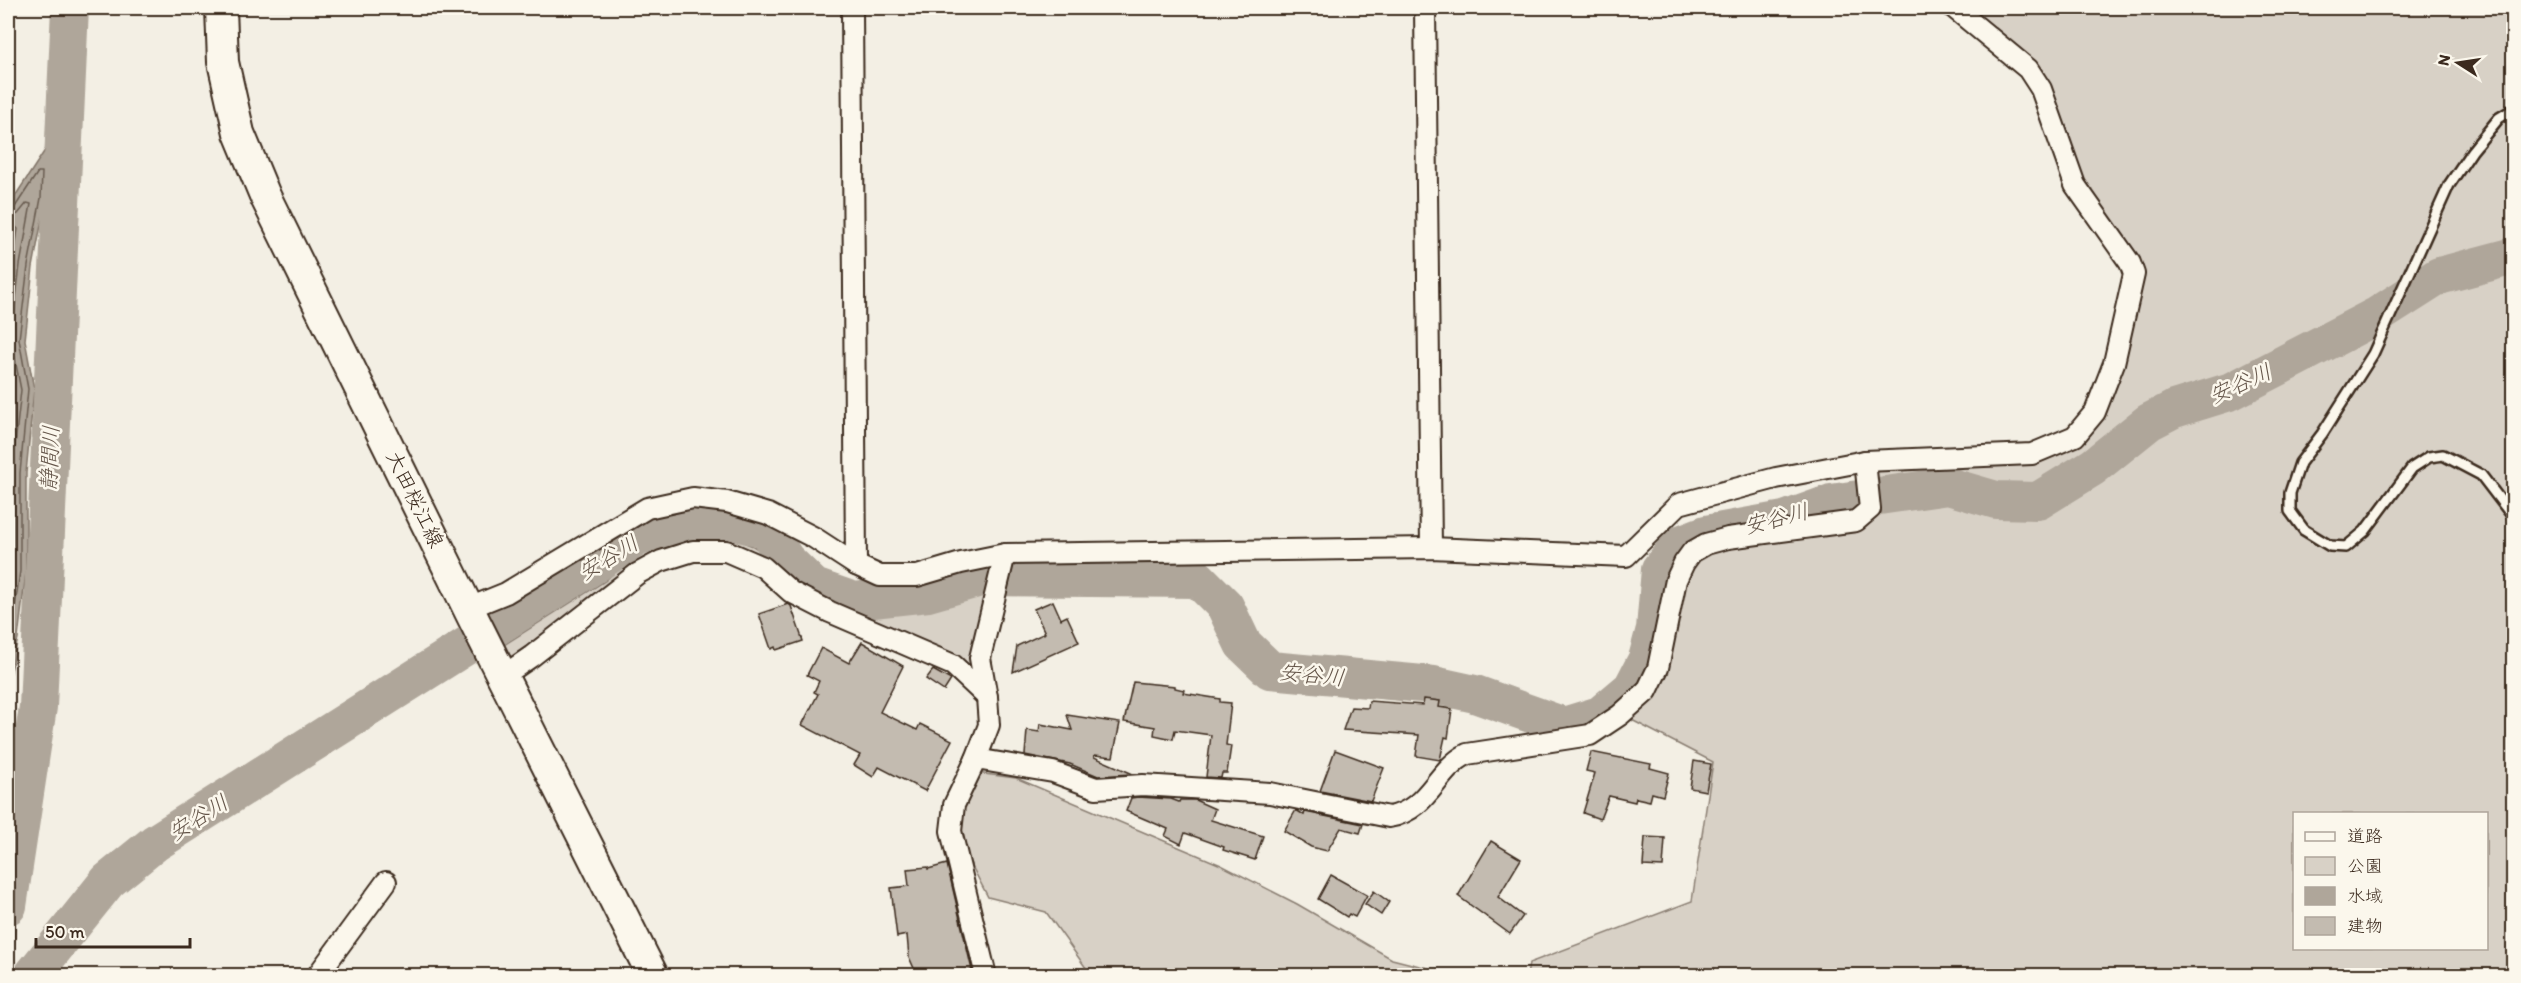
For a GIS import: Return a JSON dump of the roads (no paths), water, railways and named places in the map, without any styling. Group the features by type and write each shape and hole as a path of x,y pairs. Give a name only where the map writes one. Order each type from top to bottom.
{"main road":[{"name":"大田桜江線","path":"221,8 223,62 239,133 266,198 653,975"}],"street":[{"path":"852,8 856,565"},
{"path":"1425,8 1431,548"},
{"path":"472,615 647,508 693,498 727,502 768,514 813,537 856,565 880,576 917,576 961,563 1005,557 1431,548 1626,556 1679,504 1776,478 1865,466 2032,454 2075,436 2095,412 2114,363 2134,274 2130,263 2075,185 2042,89 2028,69 1954,8"},
{"path":"976,759 1053,772 1096,788 1143,784 1270,793 1389,817 1404,814 1427,796 1454,761 1467,754 1590,735 1620,715 1647,690 1658,668 1676,580 1692,552 1706,544 1728,538 1856,521 1870,509 1865,466"},
{"path":"500,669 532,656 637,574 661,561 693,551 726,551 763,567 791,592 830,612 953,665 987,697"},
{"path":"986,975 951,831 954,805 976,759 988,724 987,697 980,658 1005,557"},
{"path":"317,975 386,882"}],"lane":[{"path":"2514,109 2499,118 2472,151 2449,185 2373,354 2322,434 2300,463 2290,493 2290,511 2304,530 2330,546 2346,547 2365,531 2412,468 2429,457 2443,455 2481,475 2514,518"}],"water":[{"path":"53,138 46,199 33,267 25,340 34,389 26,473 26,572 18,638 8,685 8,207"},
{"path":"8,707 21,777 13,976 8,975"}],"waterway":[{"name":"静間川","path":"8,906 38,707 70,8"},
{"name":"安谷川","path":"32,976 108,881 155,843 638,537 686,522 730,521 766,529 786,560 814,587 854,601 928,593 984,577 1198,579 1225,606 1243,644 1270,670 1434,685 1475,694 1564,726 1600,715 1632,688 1647,659 1655,629 1660,569 1680,544 1706,534 1784,520 1831,503 1948,486 1996,500 2038,501 2093,467 2149,422 2174,409 2232,391 2378,315 2439,276 2514,256"}]}
